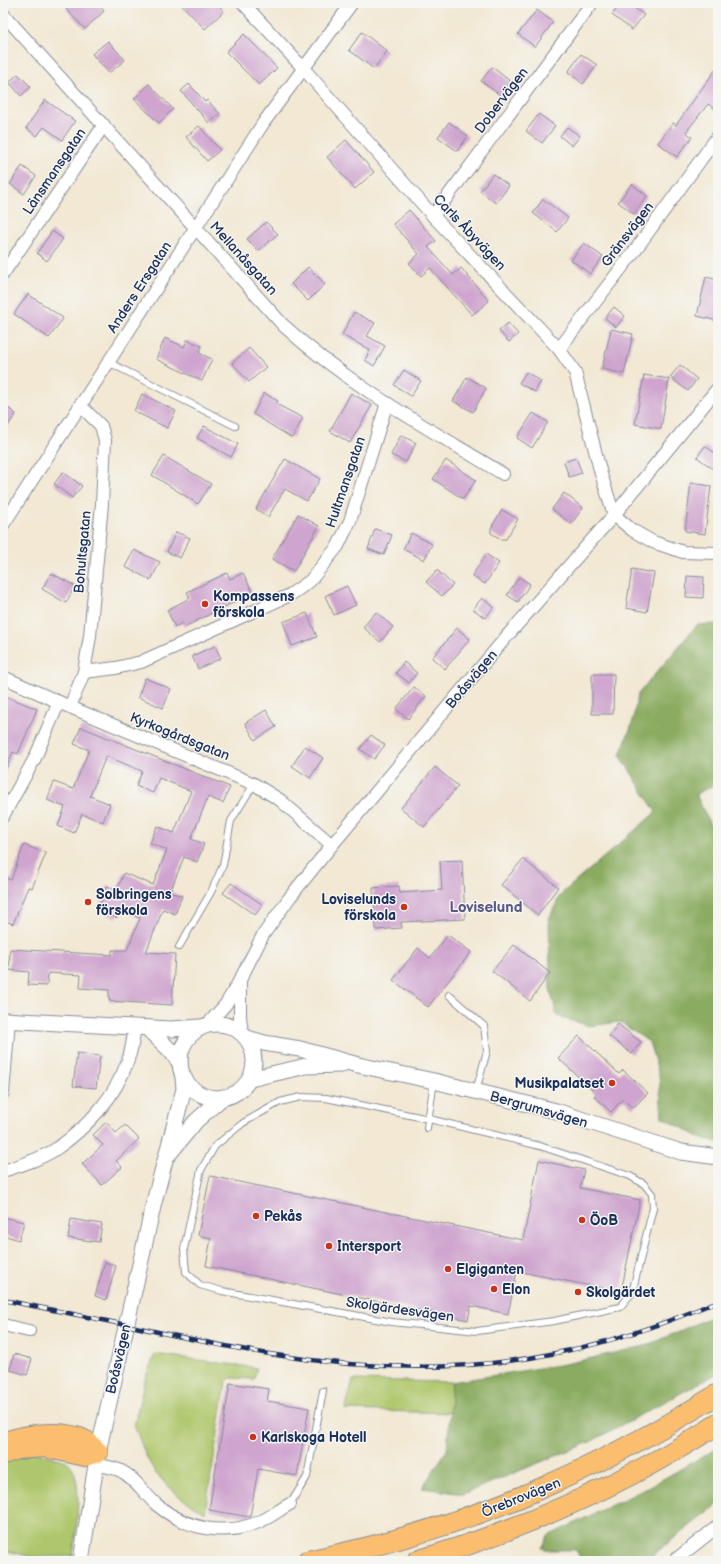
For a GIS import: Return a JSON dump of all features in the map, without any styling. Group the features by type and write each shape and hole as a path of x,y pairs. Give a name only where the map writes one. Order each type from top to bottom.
{"highway":[{"name":"Örebrovägen","path":"307,1561 406,1538 510,1503 550,1486 633,1445 718,1394"},
{"name":"Örebrovägen","path":"417,1561 484,1539 573,1503 662,1458 718,1424"},
{"path":"3,1443 23,1436 56,1435 72,1437 86,1441 96,1458"},
{"path":"3,1454 17,1449 45,1447 96,1458"}],"street":[{"name":"Carls Åbyvägen","path":"243,3 303,68 433,216 559,348 575,372 601,474 614,515"},
{"name":"Anders Ersgatan","path":"3,525 264,122 352,3"},
{"name":"Dobervägen","path":"433,216 592,3"},
{"path":"3,31 7,18"},
{"name":"Mellanåsgatan","path":"7,18 284,325 305,345 334,368 503,474"},
{"name":"Länsmansgatan","path":"3,274 104,125"},
{"name":"Gränsvägen","path":"559,348 636,249 718,136"},
{"name":"Boåsvägen","path":"204,1026 226,1004 263,935 290,897 507,636 614,515 718,388"},
{"name":"Hultmansgatan","path":"84,672 116,668 141,662 290,595 310,581 338,546 350,521 387,402"},
{"name":"Bohultsgatan","path":"3,816 84,672 94,589 105,440 101,426 80,405"},
{"path":"614,515 632,530 653,542 683,552 718,553"},
{"name":"Kyrkogårdsgatan","path":"3,677 65,705 254,784 280,800 332,845"},
{"name":"Boåsvägen","path":"240,980 240,1017 245,1035"},
{"path":"3,1093 6,1020 171,1029 227,1024 245,1035 251,1044 255,1058 253,1073 250,1079 240,1090 223,1097 212,1098 202,1095 192,1088 170,1050 141,1028"},
{"path":"182,1070 182,1048 185,1042 204,1026"},
{"path":"3,1171 31,1161 56,1149 80,1129 103,1106 118,1083 141,1028"},
{"name":"Bergrumsvägen","path":"245,1035 358,1065 434,1081 556,1111 681,1152 718,1158"},
{"name":"Bergrumsvägen","path":"250,1079 306,1066 358,1065"},
{"name":"Boåsvägen","path":"81,1561 96,1458 154,1202 184,1089 182,1070"},
{"name":"Boåsvägen","path":"166,1158 196,1122 223,1097"},
{"path":"3,1325 30,1331"},
{"path":"96,1458 120,1470 132,1479 157,1506 173,1517 189,1524 208,1529 224,1531 237,1530 261,1521 290,1504"},
{"path":"674,1561 718,1526"}],"lane":[{"path":"108,362 235,426"},
{"path":"179,946 211,892 224,865 231,821 254,784"},
{"path":"449,995 484,1026 486,1051 476,1091"},
{"path":"427,1128 434,1081"},
{"name":"Skolgärdesvägen","path":"302,1097 326,1098 429,1119 540,1146 623,1173 644,1184 652,1194 653,1208 632,1293 620,1307 554,1321 477,1331 392,1322 222,1291 200,1284 186,1272 184,1249 201,1170 215,1146 243,1123 280,1102 302,1097"},
{"path":"290,1504 307,1477 323,1391"}],"green space":[{"path":"718,624 718,783 696,794 718,842 718,1142 701,1138 662,1117 659,1075 649,1042 620,1022 589,1026 557,1016 550,989 549,919 560,895 656,812 620,755 632,724 638,694 697,625"},
{"path":"718,1314 718,1373 590,1442 463,1494 422,1488 447,1450 452,1382 565,1364 645,1346"},
{"path":"155,1354 257,1368 254,1379 230,1378 226,1382 205,1513 180,1497 156,1474 146,1456 134,1425 145,1379"},
{"path":"353,1380 452,1382 450,1413 345,1410"},
{"path":"718,1448 718,1504 645,1561 582,1561 576,1550 554,1550 542,1548 548,1536 645,1489"},
{"path":"33,1452 66,1461 72,1467 76,1477 78,1505 73,1556 32,1557 3,1550 3,1463"}],"building":[{"path":"72,3 97,3 104,11 85,29 66,9"},
{"path":"180,3 217,3 224,11 205,29"},
{"path":"621,3 628,3 644,15 632,30 612,15"},
{"path":"537,10 553,22 535,47 518,34"},
{"path":"362,32 387,51 374,69 349,50"},
{"path":"244,34 277,68 259,85 226,52"},
{"path":"108,41 125,60 109,73 92,54"},
{"path":"581,54 597,65 583,84 568,72"},
{"path":"718,66 718,111 708,104 686,132 692,137 677,157 658,143 673,123 676,125"},
{"path":"492,67 510,81 500,95 481,81"},
{"path":"18,74 31,87 21,96 9,82"},
{"path":"149,84 173,109 159,123 134,99"},
{"path":"189,84 205,102 207,100 220,114 209,123 181,91"},
{"path":"45,100 75,121 62,140 44,127 37,136 26,128"},
{"path":"539,114 555,126 542,143 526,131"},
{"path":"449,122 468,136 457,151 438,137"},
{"path":"199,126 220,150 207,161 186,137"},
{"path":"567,127 580,136 572,146 560,136"},
{"path":"346,140 374,172 355,189 327,157"},
{"path":"22,166 36,176 24,194 10,184"},
{"path":"493,174 509,186 496,203 480,191"},
{"path":"632,184 647,196 634,214 618,202"},
{"path":"543,199 568,218 557,232 533,213"},
{"path":"409,210 436,241 428,247 453,275 461,268 489,301 472,315 430,268 421,276 409,263 419,254 393,224"},
{"path":"266,222 278,234 258,251 247,239"},
{"path":"52,231 63,239 47,261 37,253"},
{"path":"584,243 603,257 590,274 571,260"},
{"path":"308,267 325,284 308,301 291,284"},
{"path":"706,277 718,280 718,321 697,316"},
{"path":"28,294 63,318 49,338 14,314"},
{"path":"614,307 625,316 616,327 605,318"},
{"path":"354,312 375,323 367,336 385,346 374,366 365,360 370,350 342,335"},
{"path":"508,323 518,334 509,342 499,331"},
{"path":"611,329 633,334 624,374 602,369"},
{"path":"165,338 184,347 187,340 202,346 199,353 212,359 202,381 156,359"},
{"path":"249,348 266,367 249,382 232,363"},
{"path":"680,365 697,379 688,391 670,377"},
{"path":"404,370 421,381 411,396 394,385"},
{"path":"526,372 541,381 535,392 519,383"},
{"path":"644,375 669,379 661,429 635,424"},
{"path":"467,377 486,388 473,412 453,401"},
{"path":"264,393 278,401 276,404 303,418 292,438 253,414"},
{"path":"351,393 372,405 350,443 330,431"},
{"path":"142,394 176,411 167,428 134,411"},
{"path":"3,404 16,414 3,433"},
{"path":"533,413 548,422 532,448 517,438"},
{"path":"204,426 238,444 231,457 197,438"},
{"path":"401,435 416,443 406,462 391,455"},
{"path":"705,446 718,455 718,463 713,469 697,457"},
{"path":"164,456 211,484 198,504 152,475"},
{"path":"576,458 582,473 569,477 564,462"},
{"path":"285,459 320,479 307,501 285,489 268,517 256,509"},
{"path":"446,460 476,480 463,499 433,479"},
{"path":"63,472 82,486 72,498 54,484"},
{"path":"691,483 711,486 705,534 685,531"},
{"path":"564,493 583,508 571,524 552,509"},
{"path":"502,510 518,519 506,539 501,539 491,533 491,528"},
{"path":"298,514 319,526 294,571 272,559"},
{"path":"375,529 392,535 384,555 368,549"},
{"path":"176,532 190,538 180,558 167,552"},
{"path":"411,533 432,544 424,560 403,549"},
{"path":"134,550 160,562 151,580 125,567"},
{"path":"486,554 499,563 485,584 472,576"},
{"path":"632,569 654,573 647,612 626,608"},
{"path":"437,570 453,585 442,596 426,582"},
{"path":"51,573 75,586 66,603 42,589"},
{"name":"Kompassens förskola","path":"227,573 230,579 243,573 253,593 184,627 182,623 175,627 167,610 190,598 187,592"},
{"path":"687,576 704,577 703,598 686,597"},
{"path":"519,577 530,584 518,602 507,595"},
{"path":"347,586 356,605 334,615 325,596"},
{"path":"482,598 494,607 485,618 473,609"},
{"path":"376,612 393,627 380,642 363,627"},
{"path":"307,613 317,637 292,646 283,622"},
{"path":"457,628 470,639 445,669 432,658"},
{"path":"215,646 221,658 198,669 192,656"},
{"path":"404,662 417,673 409,683 396,673"},
{"path":"592,674 614,674 613,714 592,714"},
{"path":"145,678 171,689 163,708 138,697"},
{"path":"414,687 426,696 408,719 396,709"},
{"path":"3,695 37,709 18,754 13,752 3,776 3,730 7,719 3,717"},
{"path":"266,710 276,727 255,740 245,723"},
{"path":"81,727 230,787 223,803 208,797 191,839 204,844 197,862 184,857 170,892 182,896 175,914 163,909 146,952 175,954 172,1005 109,1001 109,990 80,988 81,975 48,973 47,986 28,985 29,972 9,970 10,949 112,955 112,950 127,950 140,918 120,910 117,918 98,911 107,886 117,890 124,873 153,885 167,850 150,843 157,826 174,833 191,791 159,778 153,793 136,786 142,771 106,756 90,796 110,804 103,822 82,814 74,833 58,826 65,807 47,800 54,782 73,789 89,750 74,744"},
{"path":"371,735 385,745 374,759 360,749"},
{"path":"305,746 323,758 310,778 292,766"},
{"path":"435,767 458,786 424,827 401,808"},
{"path":"24,845 46,853 32,888 28,887 13,924 3,920 3,885 6,878 11,880"},
{"path":"523,859 558,887 538,915 501,885"},
{"path":"462,860 465,919 401,922 402,928 376,930 373,888 399,886 400,893 442,890 440,861"},
{"path":"231,883 263,905 255,915 223,893"},
{"path":"448,935 471,952 428,1007 393,980 418,948 430,958"},
{"path":"514,945 550,973 530,1001 492,971"},
{"path":"618,1024 641,1042 632,1054 609,1036"},
{"name":"Musikpalatset","path":"579,1036 619,1074 623,1070 648,1093 633,1108 623,1099 611,1112 594,1096 597,1094 558,1058"},
{"path":"77,1053 100,1056 96,1088 73,1086"},
{"path":"106,1122 116,1133 125,1125 139,1139 116,1161 122,1167 102,1185 82,1164 103,1145 93,1135"},
{"path":"539,1160 584,1170 580,1188 640,1200 621,1292 517,1271 508,1314 471,1306 468,1320 206,1266 211,1238 198,1235 210,1176 523,1240"},
{"path":"3,1217 24,1222 19,1240 3,1235"},
{"path":"71,1219 102,1224 99,1242 68,1238"},
{"path":"105,1262 116,1266 106,1300 95,1296"},
{"path":"14,1354 32,1359 27,1375 10,1370"},
{"name":"Karlskoga Hotell","path":"230,1383 269,1389 267,1401 309,1408 297,1476 258,1469 250,1517 209,1510"}],"railway":[{"path":"3,1300 208,1343 276,1355 347,1364 419,1367 491,1363 581,1348 641,1331 718,1301"}],"place":[{"name":"Kompassens förskola","path":"205,604"},
{"name":"Solbringens förskola","path":"88,902"},
{"name":"Loviselunds förskola","path":"404,907"},
{"name":"Musikpalatset","path":"612,1083"},
{"name":"Pekås","path":"256,1216"},
{"name":"ÖoB","path":"582,1220"},
{"name":"Intersport","path":"329,1246"},
{"name":"Elgiganten","path":"448,1269"},
{"name":"Elon","path":"494,1289"},
{"name":"Skolgärdet","path":"578,1292"},
{"name":"Karlskoga Hotell","path":"253,1437"}],"district":[{"name":"Loviselund","path":"486,907"}]}
